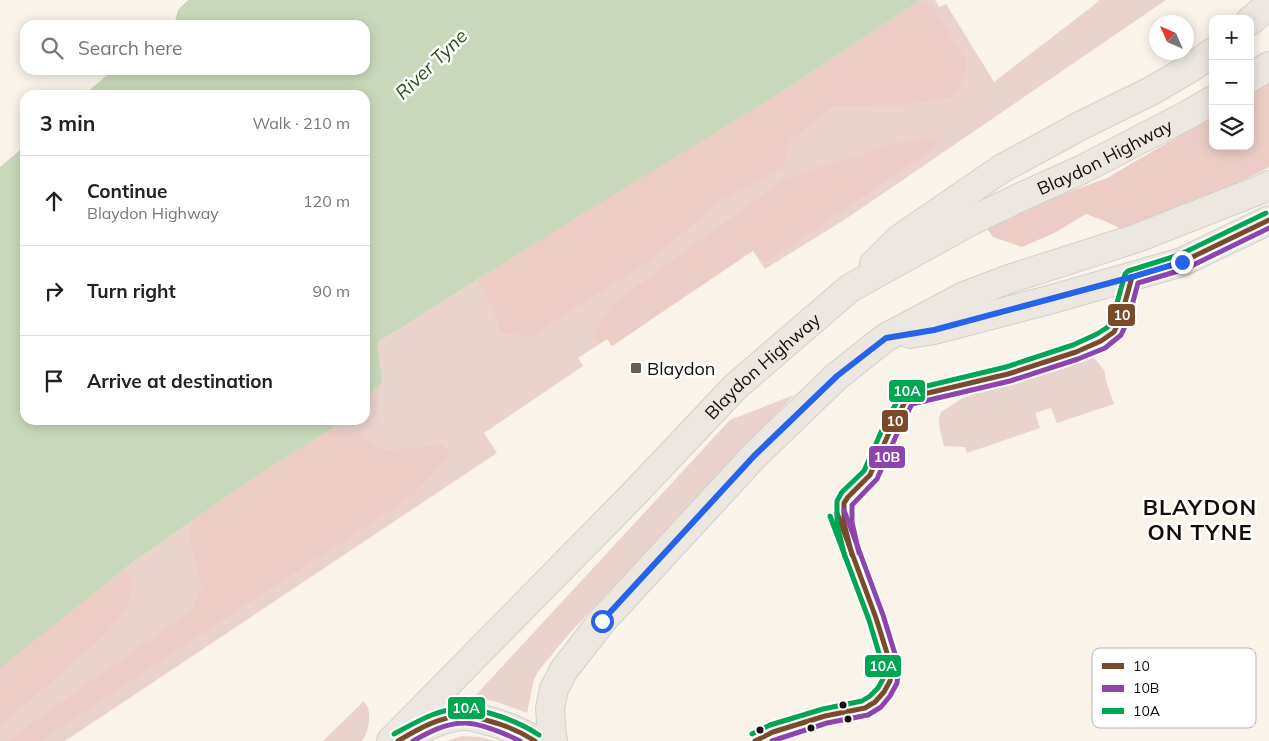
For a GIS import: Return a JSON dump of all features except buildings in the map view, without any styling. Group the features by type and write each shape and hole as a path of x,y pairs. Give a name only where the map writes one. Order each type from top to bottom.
{"main road":[{"path":"1254,18 1269,5"},
{"path":"850,288 898,239 1001,169 1080,126 1153,90 1209,55"},
{"path":"1254,75 1269,66"},
{"name":"Blaydon Highway","path":"391,741 632,496 734,387 850,288 971,221 1081,170 1209,102"},
{"path":"553,741 550,708 554,689 564,670 602,621 754,456 837,376 886,338 964,296 1008,279 1137,238 1269,185"},
{"path":"886,338 934,330 1182,262 1269,220"},
{"path":"398,741 424,727 449,718 462,716 470,716 505,726 535,741"}],"shaded area":[{"path":"921,0 935,0 939,7 946,4 994,82 1099,0 1166,0 847,218 765,269 753,251 612,346 607,339 578,358 583,366 484,433 497,453 65,741 0,741 0,668 132,563 256,476 336,425 370,425 370,393 383,381 377,343 561,227 785,90"},
{"path":"920,1 932,5 966,60 965,73 961,84 952,97 903,105 834,106 790,141 784,167 723,199 650,260 530,337 502,333 478,280 560,226 785,90"},
{"path":"1269,81 1269,167 1238,183 1122,229 1086,214 1054,233 1022,247 993,237 986,227 1061,195 1107,178 1209,118 1209,150 1254,150 1254,90"},
{"path":"933,137 938,146 765,263 753,249 612,346 607,339 599,344 593,335 611,305 782,181 891,144"},
{"path":"1076,352 1096,360 1104,370 1114,404 1057,423 1051,408 1035,413 1040,428 967,453 965,447 944,446 939,419 941,412 963,398"},
{"path":"794,395 569,634 539,670 534,679 527,713 494,701 474,697 730,420"},
{"path":"330,430 356,432 384,450 442,445 450,455 413,495 40,741 8,741 191,611 202,586 189,536 192,521 256,476"},
{"path":"125,569 133,585 127,606 109,631 0,726 0,666"},
{"path":"364,701 369,712 369,721 362,741 323,741"},
{"path":"462,736 480,737 496,741 447,741"}],"water":[{"name":"River Tyne","path":"188,0 921,0 785,90 561,227 377,343 383,382 370,394 370,90 90,90 107,75 370,75 370,20 175,20 178,10"},
{"path":"20,150 20,425 336,425 256,476 132,563 0,668 0,167"}],"transit line":[{"name":"10A","path":"845,557 837,524 837,501 842,492 864,471 882,430 902,392 1006,367 1073,345 1097,334 1108,327 1114,314 1125,274 1128,271 1179,255 1266,213"},
{"name":"10","path":"852,555 844,523 844,503 870,475 907,398 1008,374 1076,352 1101,341 1114,332 1121,317 1132,277 1182,262 1269,220"},
{"name":"10B","path":"859,553 852,522 852,505 877,479 912,404 1010,381 1078,359 1105,348 1121,335 1128,320 1138,283 1185,269 1269,228"},
{"name":"10B","path":"772,741 827,723 868,715 881,707 897,683 899,667 883,615 844,510"},
{"name":"10","path":"755,741 773,732 825,716 865,708 875,702 884,692 890,681 892,669 876,618 837,513"},
{"name":"10A","path":"752,734 770,725 823,709 862,701 878,688 883,679 884,670 869,620 830,516"},
{"name":"10A","path":"394,734 438,713 457,708 467,708 509,720 539,735"},
{"name":"10","path":"398,741 439,720 457,716 475,717 501,725 535,741"},
{"name":"10B","path":"413,741 431,731 458,723 471,723 485,727 520,741"}],"place":[{"name":"Blaydon","path":"636,368"}],"district":[{"name":"BLAYDON ON TYNE","path":"1200,520"}],"route":[{"path":"602,621 754,456 837,376 886,338 934,330 1182,262"}]}
